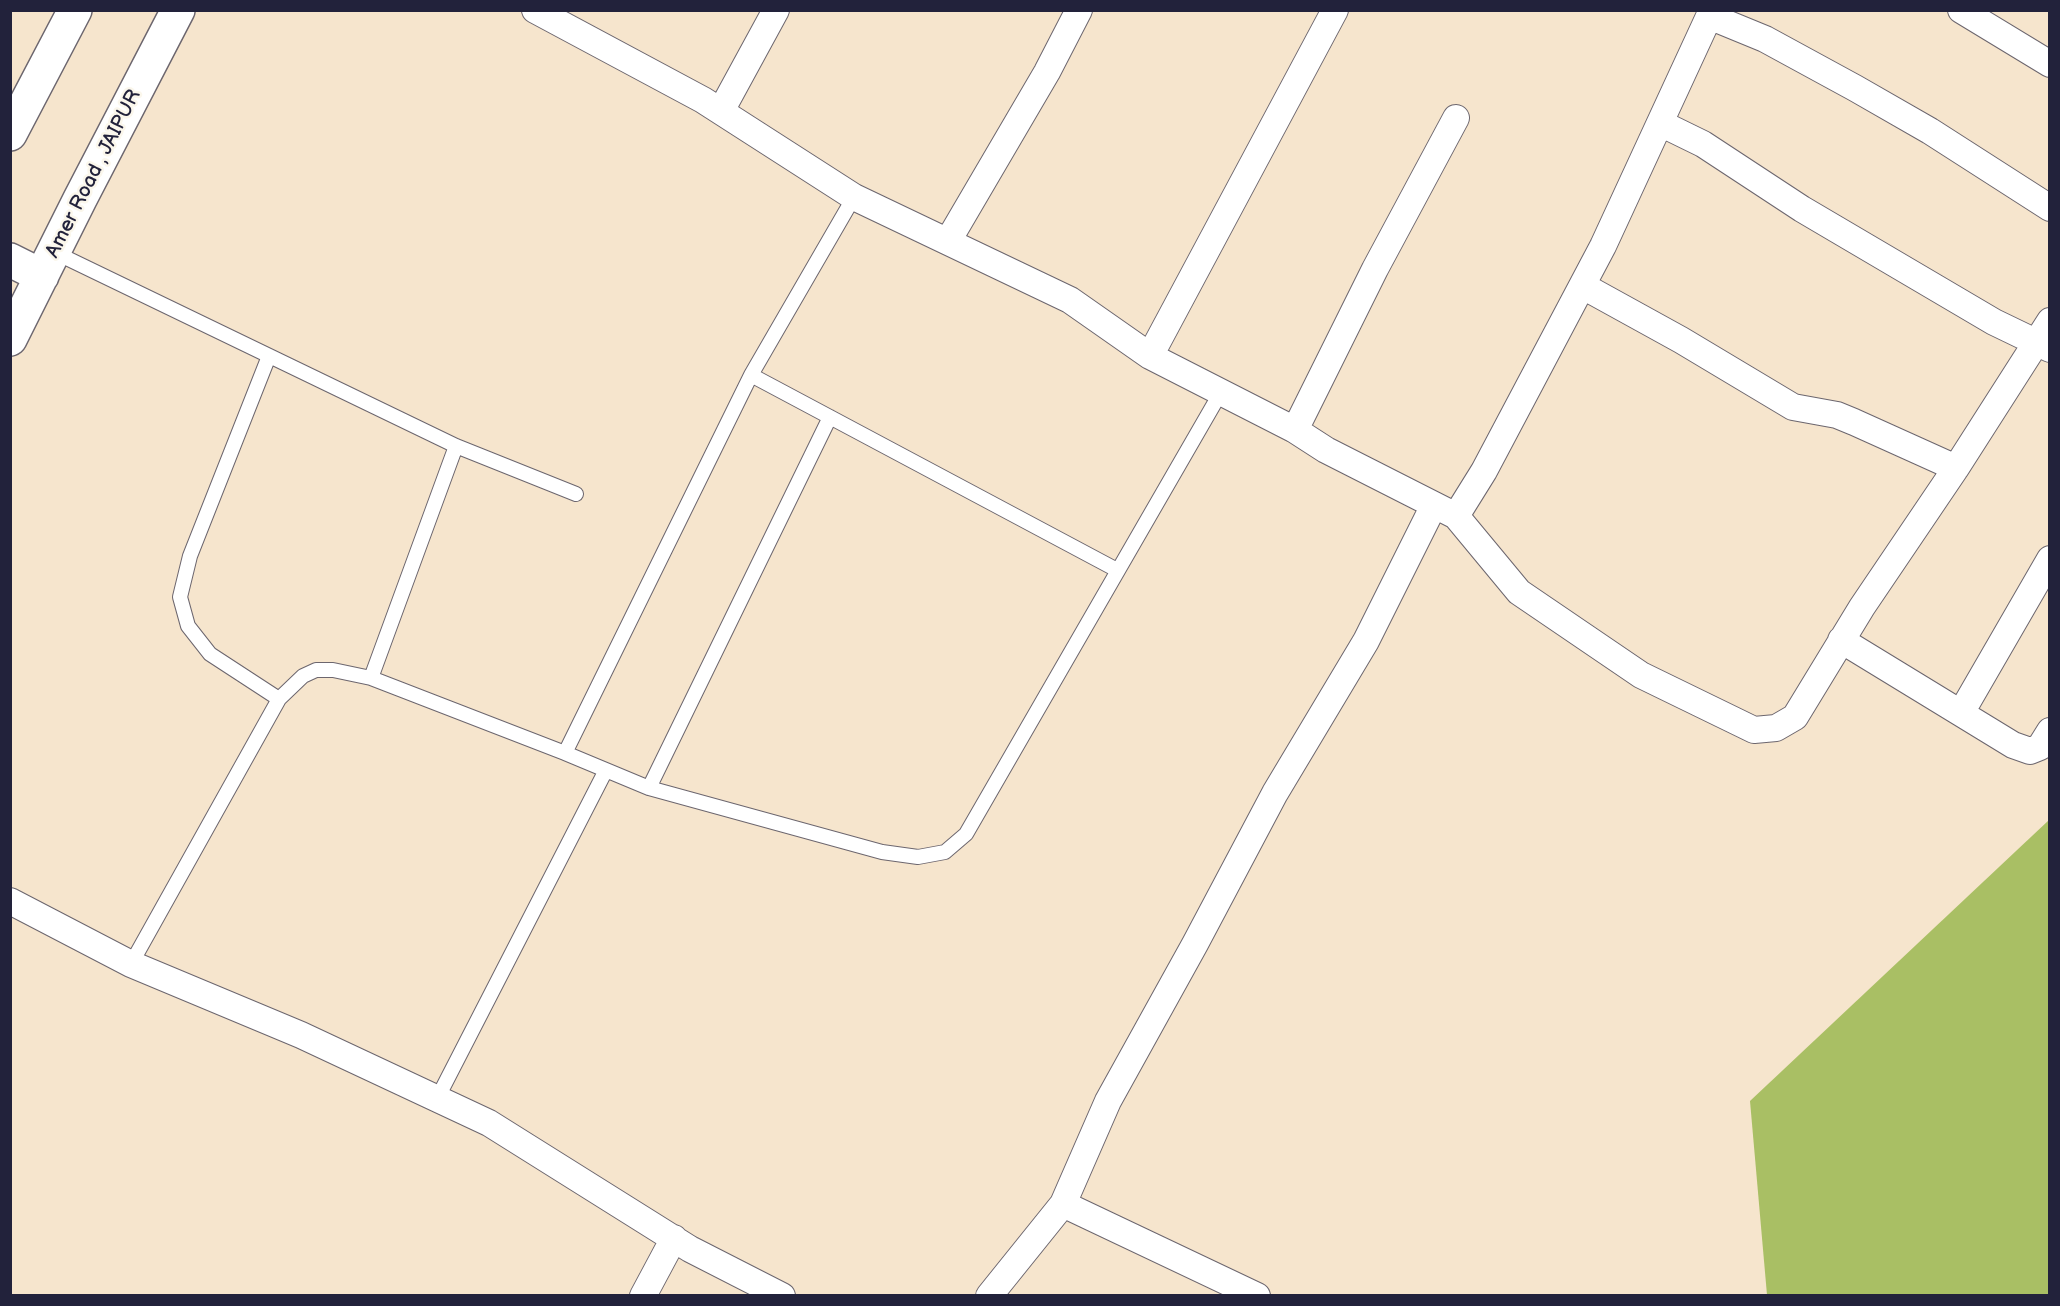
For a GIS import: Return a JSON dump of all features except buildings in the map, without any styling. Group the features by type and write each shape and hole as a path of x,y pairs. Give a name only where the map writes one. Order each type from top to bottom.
{"main road":[{"path":"10,134 75,10"},
{"name":"Amer Road , JAIPUR","path":"10,339 178,10"},
{"path":"10,260 48,264"}],"street":[{"path":"535,10 703,100 854,197 1070,300 1150,356 1295,430 1326,450 1445,510 1519,592 1641,675 1754,730 1776,728 1795,717 1862,607 2045,337 1994,322 1802,209 1703,144 1660,123"},
{"path":"721,111 776,10"},
{"path":"948,242 1047,72 1078,10"},
{"path":"1150,356 1335,10"},
{"path":"1961,10 2049,64"},
{"path":"989,1296 1063,1204 1108,1101 1275,793 1445,510 1484,471 1603,246 1710,13 1765,39 1930,131 2049,208"},
{"path":"1295,430 1375,270 1456,118"},
{"path":"1583,286 1681,340 1793,407 1846,418 1956,468"},
{"path":"1961,713 2049,559"},
{"path":"1842,640 2013,745 2030,751 2040,747 2049,731"},
{"path":"10,901 131,964 301,1035 489,1123 690,1249 782,1296"},
{"path":"1063,1204 1257,1296"},
{"path":"643,1296 674,1238"}],"lane":[{"path":"565,753 751,375 854,197"},
{"path":"48,264 269,356 456,447 576,494"},
{"path":"269,356 190,556 180,597 188,626 210,654 279,699"},
{"path":"751,375 1117,570"},
{"path":"131,964 279,699 303,676 316,670 333,670 371,678 649,788 882,852 918,857 945,852 966,834 1221,392"},
{"path":"649,788 830,417"},
{"path":"371,678 456,447"},
{"path":"437,1099 606,770"}],"green space":[{"path":"2049,820 2049,1295 1767,1295 1750,1101"}]}
